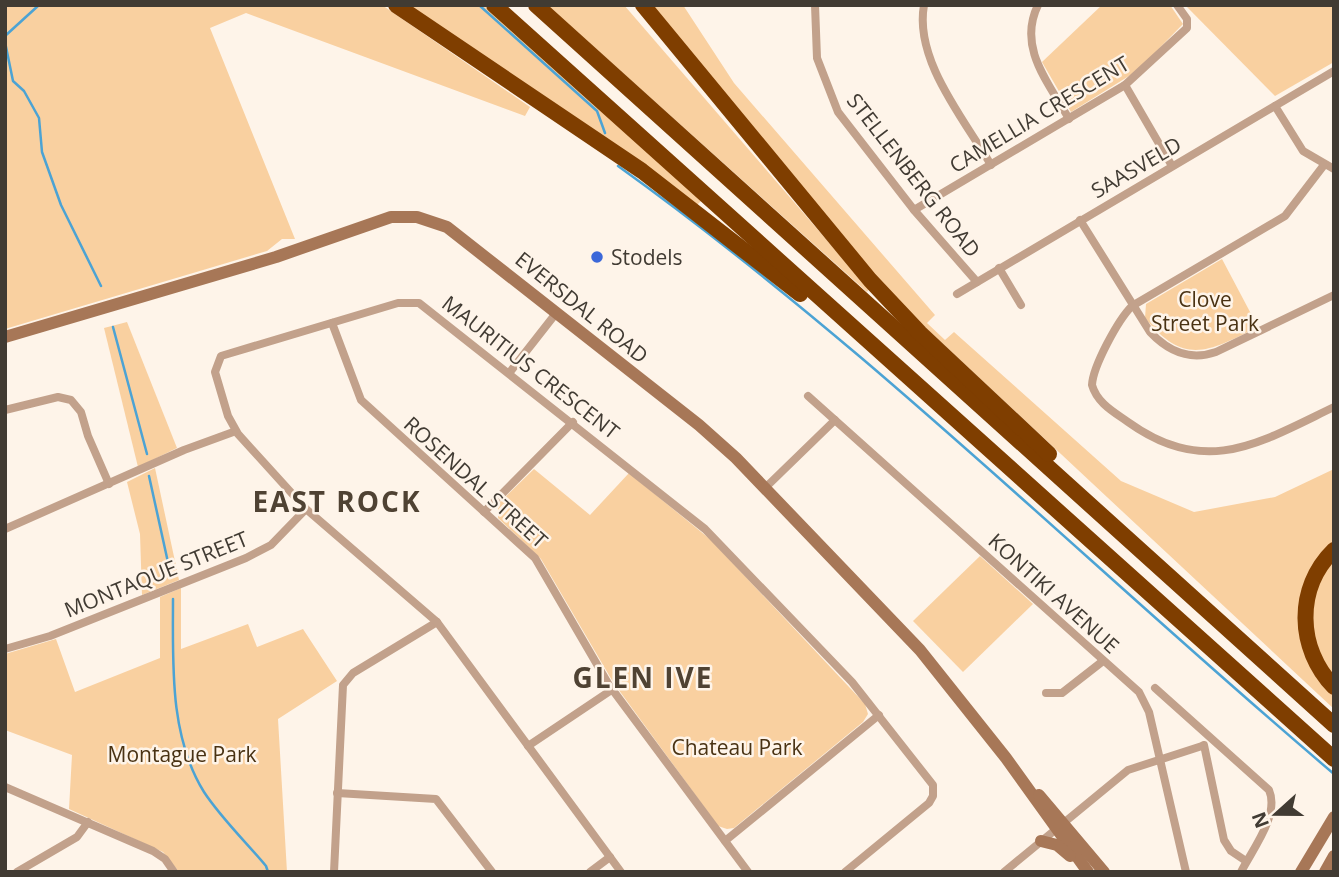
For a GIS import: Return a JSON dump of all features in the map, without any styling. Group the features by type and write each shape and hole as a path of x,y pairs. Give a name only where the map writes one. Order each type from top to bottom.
{"highway":[{"path":"396,5 642,171 917,387"},
{"path":"494,5 1334,759"},
{"path":"536,5 1334,724"},
{"path":"643,5 788,184 896,309 1263,655 1264,663"},
{"path":"1334,550 1312,581 1305,624 1311,653 1334,687"}],"main road":[{"name":"EVERSDAL ROAD","path":"5,337 276,257 363,225 402,215 447,227 708,432 920,650 1060,825 1104,872"},
{"path":"1301,872 1334,817"},
{"name":"EVERSDAL ROAD","path":"1060,825 1086,872"},
{"path":"1041,841 1060,847 1086,872"},
{"path":"1325,872 1334,856"}],"street":[{"name":"STELLENBERG ROAD","path":"815,5 817,58 832,101 844,121 914,210 977,282"},
{"path":"924,5 922,29 929,58 991,165"},
{"path":"1038,5 1030,30 1031,47 1069,119"},
{"name":"CAMELLIA CRESCENT","path":"914,210 1125,85 1187,28 1187,19 1177,5"},
{"name":"SAASVELD","path":"957,294 1334,71"},
{"path":"1125,85 1172,166"},
{"path":"1275,106 1299,147 1334,169"},
{"path":"1324,165 1285,216 1132,306 1121,320 1093,378 1094,392 1100,402 1139,430 1197,453 1256,443 1334,407"},
{"path":"1080,220 1132,306 1164,345 1177,352 1196,356 1222,349 1334,295"},
{"path":"999,268 1021,305"},
{"name":"MAURITIUS CRESCENT","path":"621,872 437,622 306,509 236,431 215,372 219,358 403,302 419,303 510,372 705,529 879,715 932,781 933,796 929,803 855,869 845,872"},
{"path":"510,372 557,312"},
{"name":"ROSENDAL STREET","path":"331,323 355,388 364,404 535,558 613,689 748,872"},
{"name":"KONTIKI AVENUE","path":"808,396 1142,697 1149,712 1185,872"},
{"path":"5,410 58,397 74,402 81,412 88,436 109,484"},
{"path":"765,488 835,420"},
{"path":"484,512 573,422"},
{"path":"5,528 184,450 236,431"},
{"name":"MONTAQUE STREET","path":"5,649 57,633 255,554 271,545 306,509"},
{"path":"334,872 345,681 437,622"},
{"path":"1046,693 1062,693 1103,661"},
{"path":"1155,688 1266,786 1271,794 1271,812 1241,872"},
{"path":"528,746 613,689"},
{"path":"725,841 879,715"},
{"path":"1004,872 1128,770 1202,746 1211,738"},
{"path":"1202,746 1224,840 1231,851 1247,861"},
{"path":"5,787 157,853 174,872"},
{"path":"337,793 427,796 436,799 492,872"},
{"path":"17,872 77,837 88,822"},
{"path":"590,872 610,857"}],"green space":[{"path":"5,5 382,5 530,107 525,116 246,13 210,28 295,239 282,239 267,251 5,329"},
{"path":"407,5 483,5 702,200 697,205"},
{"path":"547,5 624,5 869,289 867,292"},
{"path":"649,5 683,5 734,83 935,315 927,323 945,340 954,332 1121,481 1194,512 1275,497 1334,469 1334,709 897,301"},
{"path":"1102,5 1170,5 1183,24 1137,71 1071,112 1042,62"},
{"path":"1185,5 1334,5 1334,62 1275,96"},
{"name":"Clove Street Park","path":"1222,259 1258,327 1211,348 1185,349 1159,333 1145,318 1146,304"},
{"path":"127,322 177,448 138,467 104,328"},
{"path":"155,468 179,580 142,595 140,534 127,482"},
{"name":"Chateau Park","path":"534,469 590,515 629,473 711,540 865,704 868,714 863,722 734,828 718,826 613,682 541,559 498,518 498,504"},
{"path":"980,556 1033,604 963,672 913,621"},
{"name":"Montague Park","path":"181,588 181,649 248,624 257,647 303,629 337,681 278,719 287,872 179,872 163,852 69,809 72,755 5,730 5,654 56,639 75,692 160,658 160,597"}],"waterway":[{"path":"5,36 39,5"},
{"path":"479,5 597,111 605,133"},
{"path":"5,42 13,81 24,91 39,118 42,152 61,205 101,286"},
{"path":"618,166 712,236 894,386 1334,774"},
{"path":"113,327 147,454"},
{"path":"149,476 171,576"},
{"path":"173,599 175,698 184,747 204,792 266,866 268,872"}],"place":[{"name":"Stodels","path":"597,257"}],"district":[{"name":"EAST ROCK","path":"337,501"},
{"name":"GLEN IVE","path":"643,677"}]}
